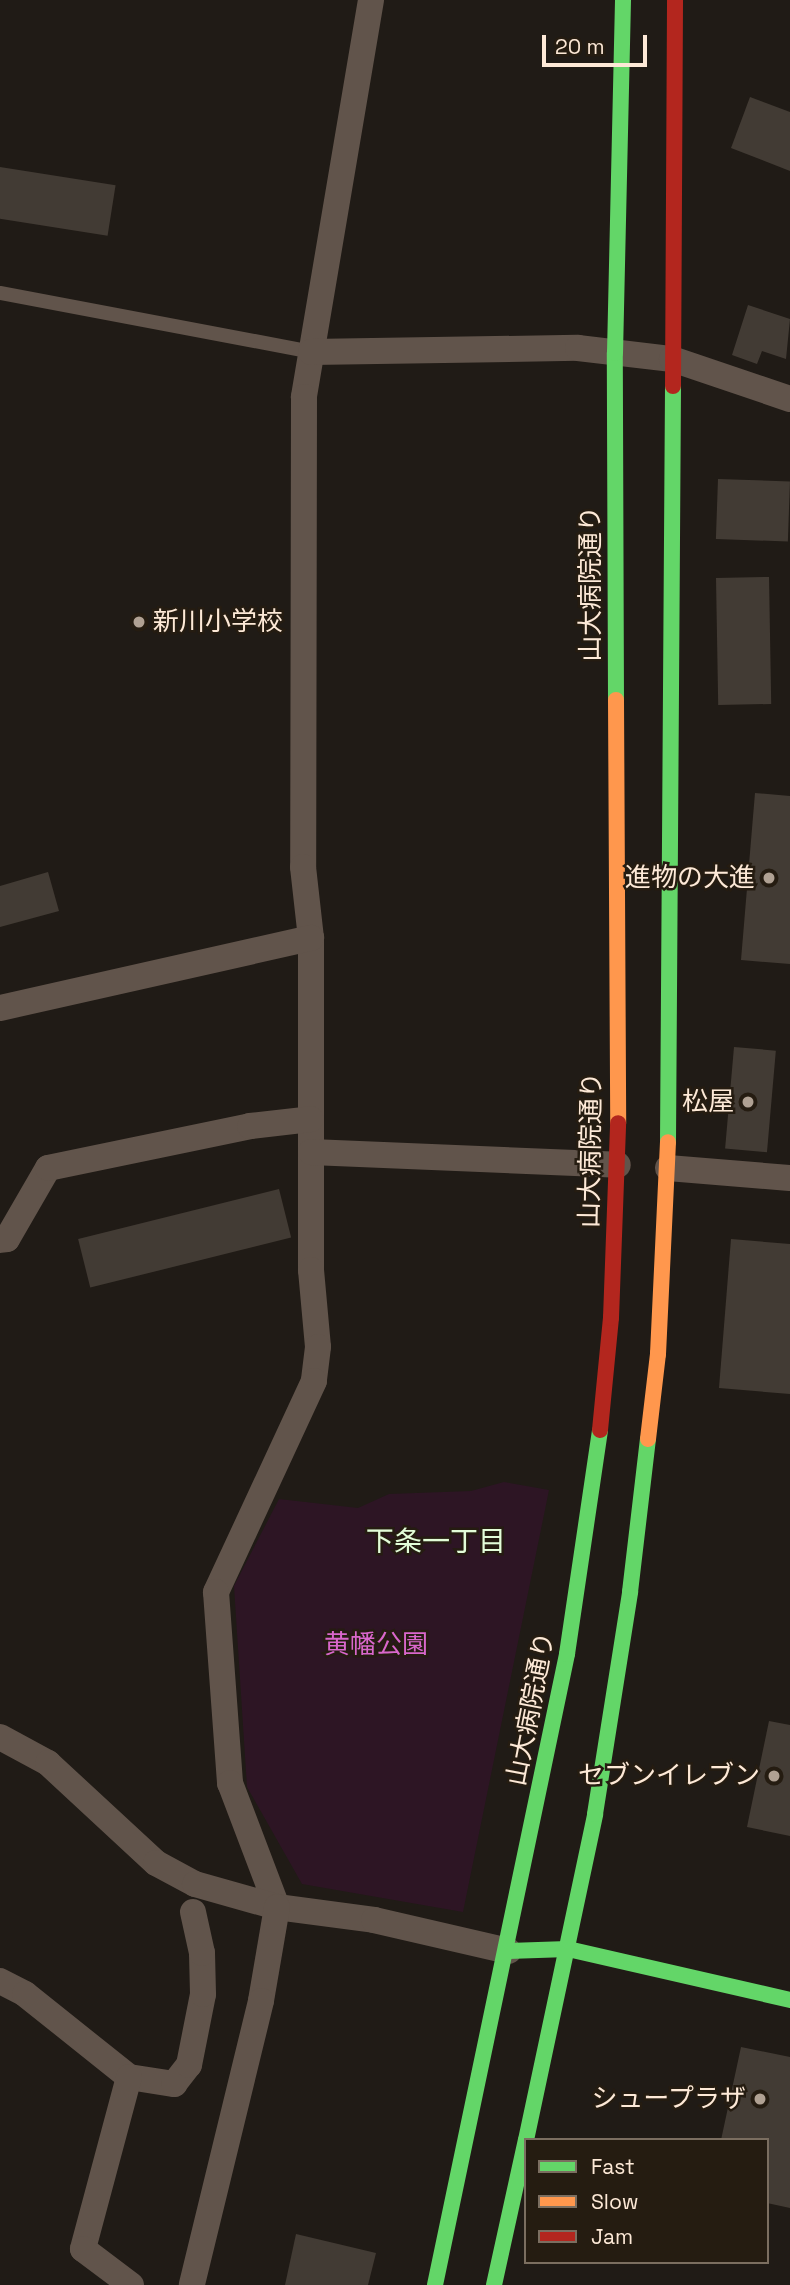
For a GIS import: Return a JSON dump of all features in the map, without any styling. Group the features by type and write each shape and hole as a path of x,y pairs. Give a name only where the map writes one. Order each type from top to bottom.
{"street":[{"path":"192,2285 261,2001 276,1908 230,1783 216,1592 314,1381 318,1347 312,1270 311,938 303,867 304,411 311,352 371,0"},
{"name":"山大病院通り","path":"435,2285 508,1951 567,1654 594,1483 611,1318 618,1165 615,353 623,0"},
{"path":"526,2138 595,1814 644,1486 658,1354 668,1168 675,0"},
{"path":"311,352 578,348 672,359 790,399"},
{"path":"0,1008 311,938"},
{"path":"0,1240 7,1239 48,1168 250,1126 311,1119"},
{"path":"311,1152 618,1165"},
{"path":"668,1168 790,1178"},
{"path":"0,1737 48,1763 156,1863 195,1884 276,1908 374,1920 508,1951 568,1949 790,2000"},
{"path":"0,1981 25,1994 129,2077 174,2084 189,2065 203,1994 202,1953 192,1912"},
{"path":"129,2077 83,2249 131,2285"},
{"path":"494,2285 524,2149"}],"lane":[{"path":"0,293 311,352"}],"green space":[{"name":"黄幡公園","path":"504,1482 549,1490 463,1912 302,1884 247,1787 234,1586 279,1499 358,1508 389,1494 471,1491"}],"building":[{"path":"750,97 790,112 790,171 731,148"},
{"path":"0,167 116,185 108,236 0,219"},
{"path":"748,305 790,319 786,359 762,351 757,364 732,355"},
{"path":"718,479 790,482 788,541 716,539"},
{"path":"769,577 771,704 718,705 716,578"},
{"name":"進物の大進","path":"755,793 790,796 790,964 741,960"},
{"path":"48,872 59,911 0,927 0,886"},
{"path":"734,1047 776,1051 767,1152 725,1149"},
{"path":"279,1189 291,1238 90,1288 78,1239"},
{"path":"731,1239 790,1244 790,1394 719,1388"},
{"name":"セブンイレブン","path":"769,1721 790,1725 790,1836 747,1827"},
{"name":"シュープラザ","path":"741,2047 790,2057 790,2208 769,2203 769,2138 721,2138"},
{"path":"296,2234 376,2253 368,2285 285,2285"}],"traffic: fast":[{"path":"616,700 615,353 623,0"},
{"path":"668,1142 673,386"},
{"path":"435,2285 567,1654 600,1430"},
{"path":"526,2138 595,1814 630,1592 648,1439"},
{"path":"508,1951 568,1949 790,2000"},
{"path":"494,2285 524,2149"}],"traffic: slow":[{"path":"616,700 618,1123"},
{"path":"648,1439 658,1354 668,1142"}],"traffic: jam":[{"path":"673,386 675,0"},
{"path":"600,1430 611,1318 618,1123"}],"place":[{"name":"新川小学校","path":"139,622"},
{"name":"進物の大進","path":"769,878"},
{"name":"松屋","path":"748,1102"},
{"name":"セブンイレブン","path":"774,1776"},
{"name":"シュープラザ","path":"760,2099"}],"district":[{"name":"下条一丁目","path":"436,1541"}]}
